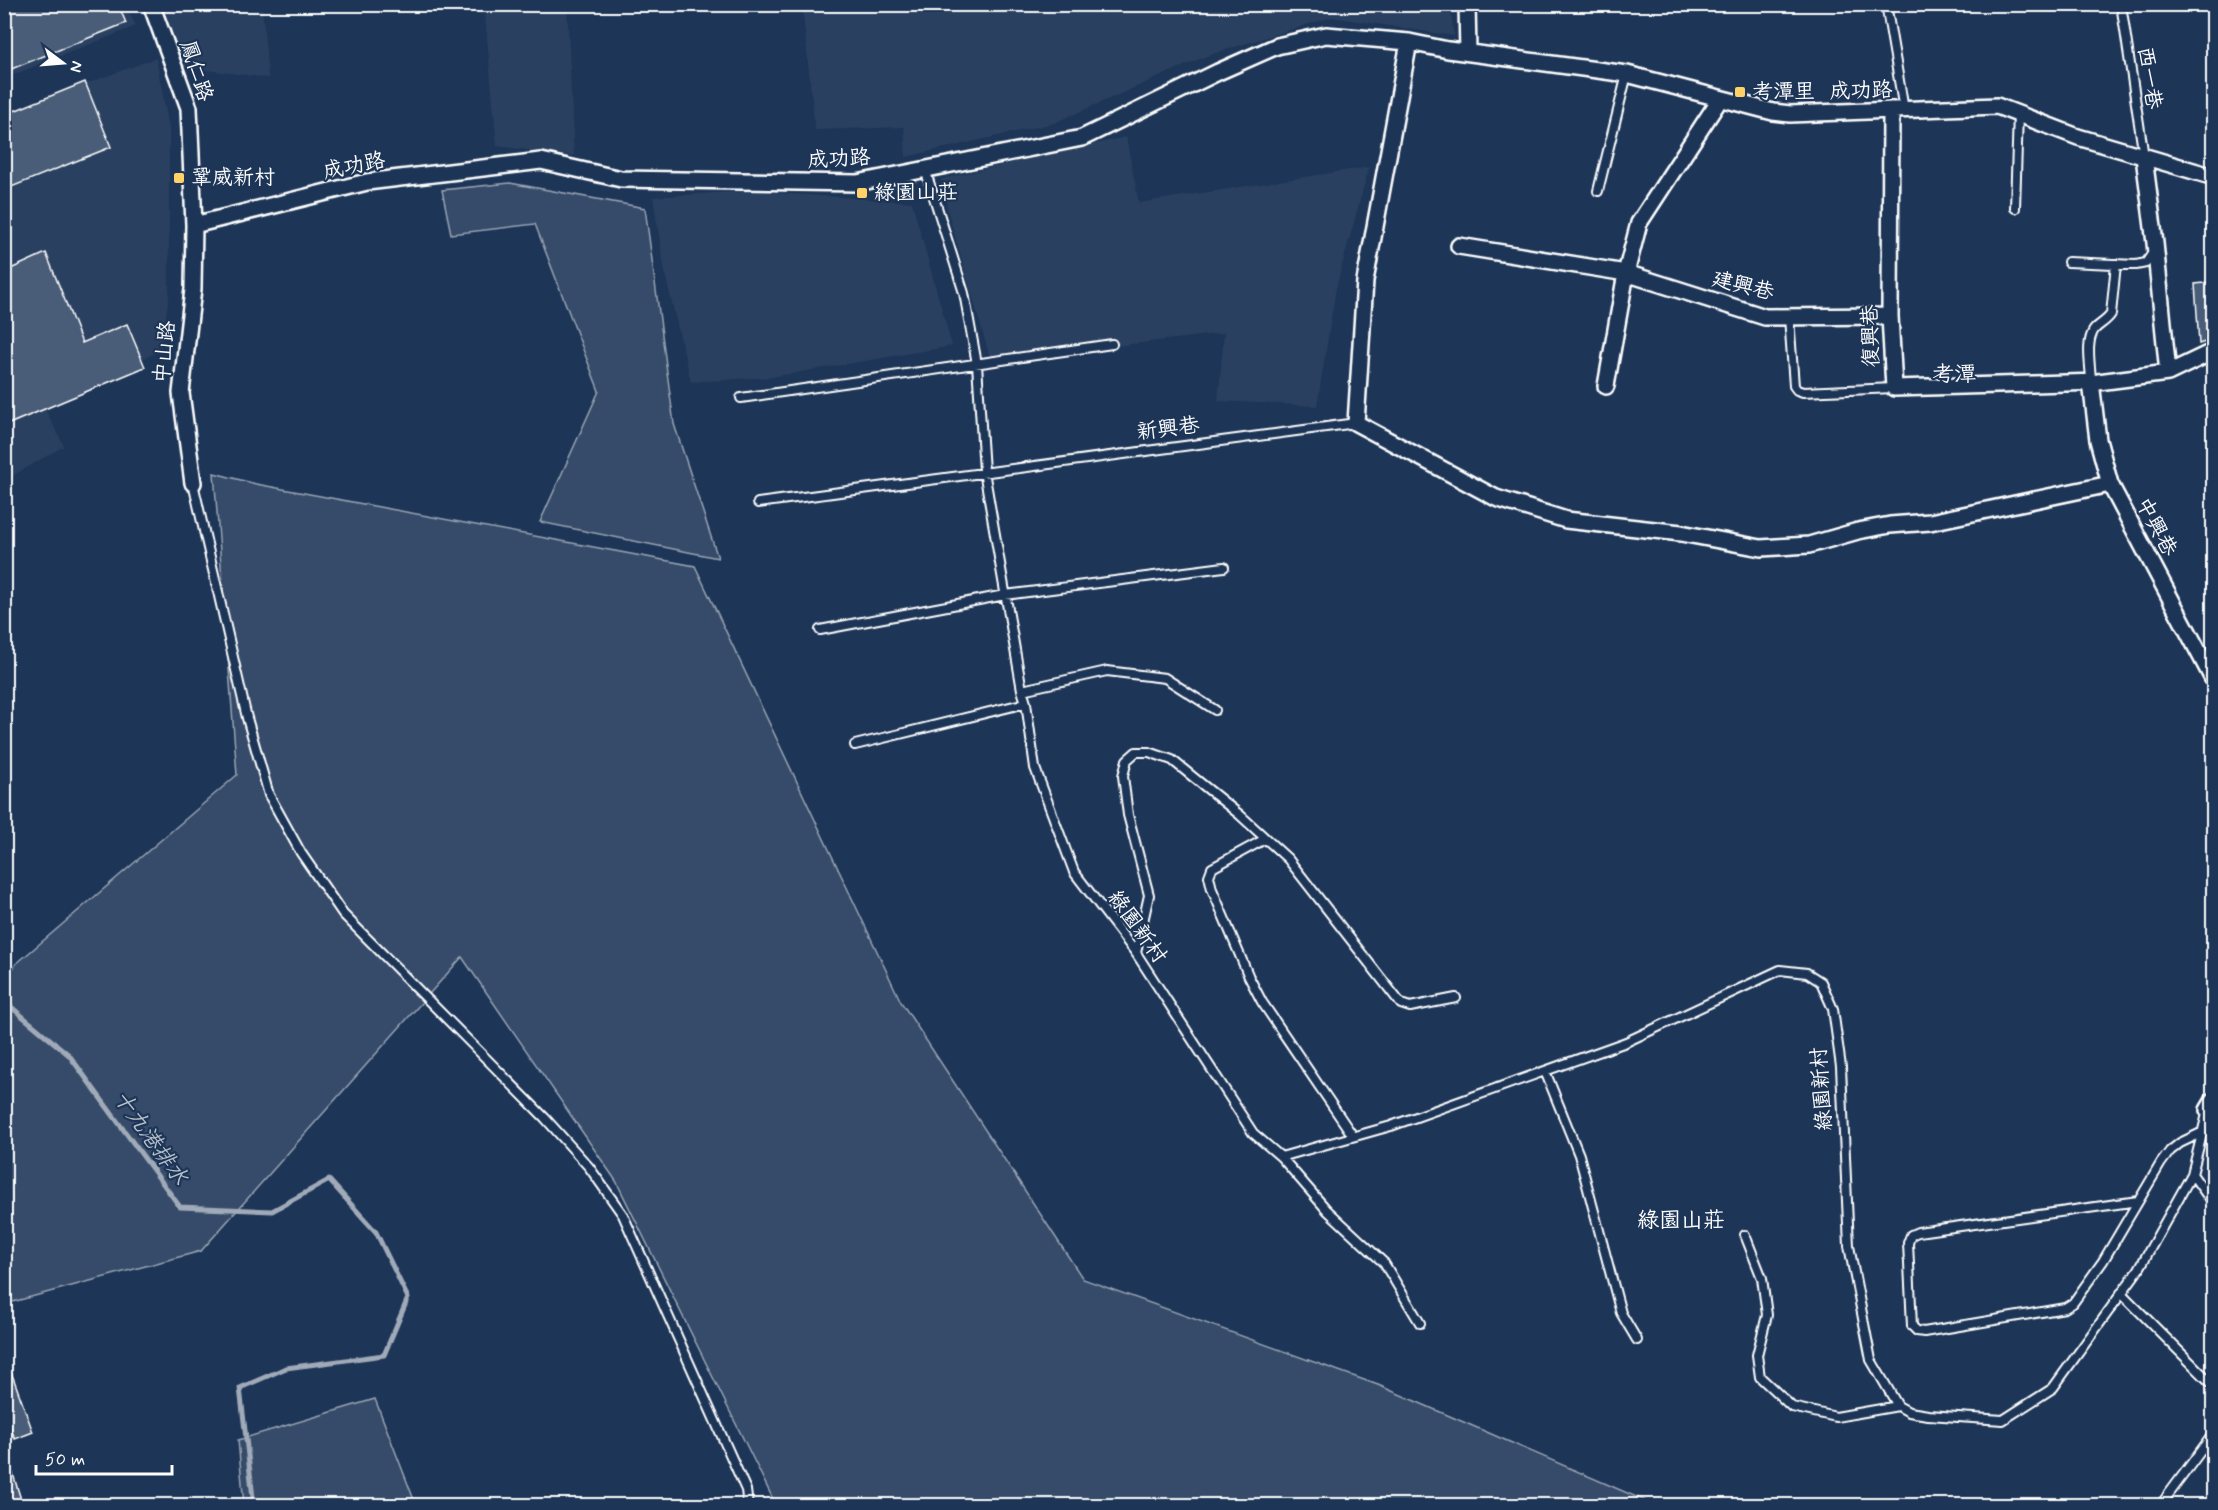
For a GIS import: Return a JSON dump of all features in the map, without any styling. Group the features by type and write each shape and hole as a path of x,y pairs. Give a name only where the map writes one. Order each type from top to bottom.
{"street":[{"name":"鳳仁路","path":"151,4 189,108 194,225"},
{"path":"1467,4 1468,52"},
{"name":"成功路","path":"194,225 367,182 541,160 621,179 857,183 1082,138 1277,46 1326,35 1409,42 1627,74 1720,99 1790,114 1997,106 2078,137 2214,177"},
{"path":"1409,42 1365,281 1356,423 1496,498 1566,520 1681,533 1761,548 1809,545 1858,531 1890,525 1930,522 2110,484"},
{"path":"1606,386 1626,273 1639,224 1720,99"},
{"name":"復興巷","path":"1894,388 1890,316 1898,110"},
{"path":"2144,157 2168,373"},
{"name":"中山路","path":"193,483 182,393 193,289 194,225"},
{"name":"建興巷","path":"1459,246 1626,273 1754,315 1890,316"},
{"path":"1894,388 2091,382 2168,373 2214,351"},
{"name":"中興巷","path":"2091,382 2097,440 2110,484 2214,681"}],"lane":[{"path":"1886,4 1898,110"},
{"name":"西一巷","path":"2121,4 2144,157"},
{"path":"1598,190 1627,74"},
{"path":"2015,208 2018,113"},
{"path":"925,168 964,293 977,364 984,471 1005,596"},
{"path":"2068,262 2146,263 2154,251 2155,243"},
{"path":"2091,382 2090,342 2096,328 2111,314 2116,264"},
{"name":"復興巷","path":"1789,317 1794,387 1797,390 1803,392 1894,388"},
{"path":"741,398 1112,344"},
{"name":"新興巷","path":"758,503 1356,423"},
{"path":"193,483 247,718 269,795 296,844 343,914 545,1118 589,1167 624,1215 746,1490 748,1506"},
{"path":"820,630 1005,596 1224,567"},
{"name":"綠園新村","path":"1005,596 1026,703 1035,768 1074,872 1136,953 1253,1133 1281,1157 1327,1210 1384,1263 1420,1323"},
{"path":"1022,690 1107,671 1165,678 1215,710"},
{"path":"855,745 1026,703"},
{"path":"1136,953 1149,895 1128,815 1123,776 1127,760 1137,752 1149,752 1172,760 1240,815 1288,860 1401,1004 1410,1007 1456,998"},
{"path":"1265,839 1212,868 1209,876 1212,889 1262,1002 1353,1136"},
{"name":"綠園新村","path":"1281,1157 1391,1125 1626,1042 1780,970 1807,972 1821,982 1833,1009 1841,1067 1849,1246 1871,1360 1898,1406"},
{"path":"1545,1071 1579,1155 1621,1313 1637,1340"},
{"path":"1745,1236 1762,1278 1767,1314 1757,1355 1760,1377 1792,1407 1836,1417 1898,1406 1909,1412 1928,1415 2003,1420 2054,1388 2139,1269 2192,1174 2211,1105"},
{"path":"2138,1201 1918,1232 1911,1235 1908,1243 1912,1326 1923,1332 2065,1308 2073,1304 2103,1262 2170,1151 2203,1132"},
{"path":"2192,1174 2214,1205"},
{"path":"2121,1293 2214,1386"},
{"path":"2160,1506 2214,1433"}],"shaded area":[{"path":"5,5 125,5 136,26 5,78"},
{"path":"153,5 262,5 268,78 183,67"},
{"path":"484,5 567,5 574,156 497,146"},
{"path":"802,5 1442,5 1450,7 1454,36 1332,17 1209,55 1054,123 906,157 904,127 815,130"},
{"path":"156,58 169,128 169,297 160,351 43,405 64,446 7,479 4,475 4,114"},
{"path":"1126,137 1139,203 1369,167 1336,288 1317,406 1218,401 1224,333 991,361 948,212 941,179"},
{"path":"510,183 645,208 674,424 718,558 540,522 599,391 535,224 451,234 442,190"},
{"path":"747,191 912,202 952,346 772,377 691,382 665,274 653,197"},
{"path":"214,473 256,484 695,566 901,1002 1083,1279 1378,1385 1655,1505 776,1505 616,1181 462,957 201,1251 5,1304 5,980 16,964 237,775"},
{"path":"375,1399 416,1505 244,1505 238,1440"}],"building":[{"path":"4,4 118,4 126,23 4,72"},
{"path":"85,82 111,147 4,190 4,115"},
{"path":"46,253 82,343 127,324 145,367 4,426 4,272"},
{"path":"2214,282 2214,339 2199,344 2195,284"},
{"path":"4,1358 6,1358 33,1432 15,1439 4,1411"},
{"path":"8,1458 23,1506 4,1506 4,1459"}],"waterway":[{"name":"十九港排水","path":"4,1001 69,1055 180,1207 272,1211 329,1180 376,1232 408,1298 384,1355 286,1368 240,1388 254,1506"}],"place":[{"name":"考潭里","path":"1740,92"},
{"name":"鞏威新村","path":"179,178"},
{"name":"綠園山莊","path":"862,193"}],"district":[{"name":"考潭","path":"1954,375"},
{"name":"綠園山莊","path":"1681,1221"}]}
